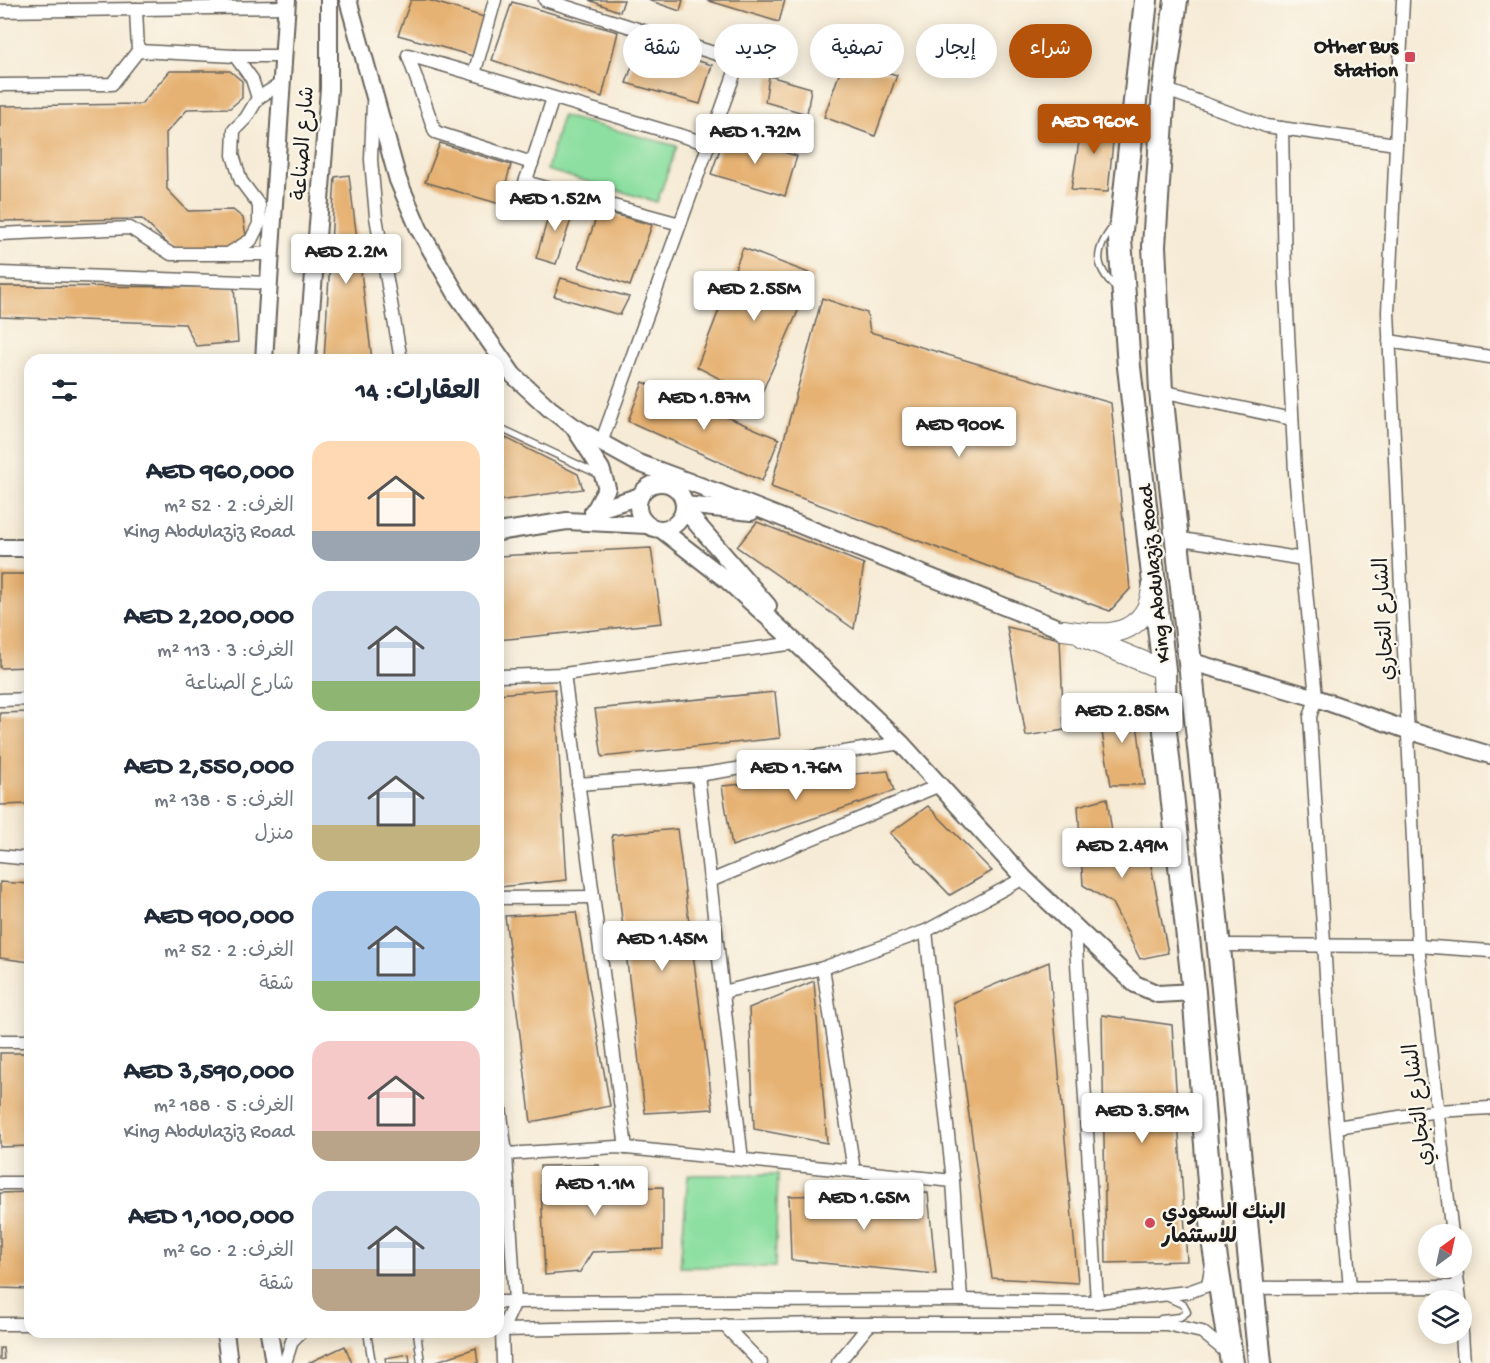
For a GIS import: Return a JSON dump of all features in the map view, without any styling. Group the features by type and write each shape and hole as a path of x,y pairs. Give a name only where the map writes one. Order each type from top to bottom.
{"highway":[{"name":"King Abdulaziz Road","path":"1146,0 1120,239 1129,367 1164,670 1165,731 1194,992 1214,1246 1231,1359"},
{"name":"King Abdulaziz Road","path":"1176,0 1164,89 1154,246 1161,391 1260,1363"}],"main road":[{"path":"1063,630 1097,635 1120,632 1136,623 1147,608 1154,583"},
{"path":"1063,630 1164,670"}],"street":[{"name":"شارع الصناعة","path":"307,354 329,89 329,0"},
{"path":"348,0 398,180 419,230 473,319 498,354"},
{"path":"474,74 495,0"},
{"path":"544,0 739,61 601,443"},
{"name":"الشارع التجاري","path":"1403,0 1388,312 1389,341 1418,946 1451,1224"},
{"name":"شارع الصناعة","path":"264,354 271,254 267,206 282,83 286,3"},
{"path":"0,10 136,9 286,3"},
{"path":"0,85 112,84 138,51 136,9"},
{"path":"138,51 283,56"},
{"path":"532,163 435,132 408,55 709,144"},
{"path":"235,56 252,79 258,98"},
{"path":"228,254 250,240 267,206 241,181 233,155 234,130 246,118 258,98 282,83"},
{"path":"1164,89 1266,126 1396,144"},
{"path":"373,92 371,160 376,217 400,354"},
{"path":"553,98 525,182 680,224"},
{"path":"1282,128 1285,272 1292,419 1316,698 1310,717 1324,945 1350,1288"},
{"path":"0,234 130,228 171,254 271,254"},
{"path":"0,273 269,283"},
{"path":"1389,341 1490,357"},
{"path":"504,362 513,375 550,409 573,426 636,462 682,495 685,507 754,588 796,643"},
{"path":"1161,391 1292,419"},
{"path":"573,426 601,469 607,488 595,510"},
{"path":"636,462 776,515 1063,630"},
{"path":"504,531 567,521 640,496 650,486 668,484 719,493"},
{"path":"640,496 638,512 655,528 728,581 796,643 901,743 1024,878 1136,984 1158,994 1194,992"},
{"path":"685,507 776,515"},
{"path":"567,521 655,528 677,524 685,507"},
{"path":"1176,537 1304,559"},
{"path":"0,548 24,548"},
{"path":"504,676 564,674 796,643"},
{"path":"1188,661 1316,698 1407,730 1490,755"},
{"path":"564,674 626,1148"},
{"path":"0,700 24,699"},
{"path":"578,784 698,775 901,743"},
{"path":"698,775 742,1160"},
{"path":"710,881 940,785"},
{"path":"0,856 24,858"},
{"path":"723,992 823,968 926,931 1024,878"},
{"path":"504,898 593,897"},
{"path":"1075,928 1096,1302"},
{"path":"926,931 953,1181 962,1300"},
{"path":"1218,945 1418,946 1490,951"},
{"path":"823,968 854,1171"},
{"path":"0,1041 24,1041"},
{"path":"1337,1127 1437,1111 1490,1108"},
{"path":"504,1138 515,1302 504,1323"},
{"path":"506,1154 617,1147 953,1181"},
{"path":"0,1183 24,1183"},
{"path":"504,1302 962,1300 1096,1302 1188,1292 1208,1285 1214,1246"},
{"path":"1458,1278 1459,1290"},
{"path":"1253,1288 1459,1287"},
{"path":"504,1330 870,1323 1166,1324 1202,1332 1231,1359"},
{"path":"838,1363 870,1323"},
{"path":"0,1324 24,1324"},
{"path":"724,1325 762,1363"},
{"path":"226,1338 229,1363"},
{"path":"270,1338 274,1363"},
{"path":"285,1363 295,1338"},
{"path":"501,1338 503,1363"},
{"path":"1463,1344 1464,1363"}],"lane":[{"path":"504,430 603,477"},
{"path":"1113,1323 1180,1317 1187,1312 1180,1302 1159,1295"},
{"path":"368,1338 372,1363"},
{"path":"418,1338 421,1363"}],"green space":[{"path":"562,116 677,146 657,202 547,170"},
{"path":"778,1174 775,1267 680,1267 688,1175"}],"building":[{"path":"411,0 428,0 484,17 473,56 398,35"},
{"path":"589,0 624,0 620,12"},
{"path":"648,0 683,0 680,11"},
{"path":"706,0 785,0 779,22"},
{"path":"512,2 618,32 602,97 492,60"},
{"path":"702,62 712,65 700,104 626,83 628,78 702,78"},
{"path":"170,71 230,71 242,81 242,98 230,108 188,109 166,133 167,189 188,211 233,210 243,218 246,236 235,248 174,250 142,219 0,221 0,106 141,104"},
{"path":"769,78 811,88 807,114 765,102"},
{"path":"838,78 896,78 875,136 824,117"},
{"path":"1084,112 1115,121 1108,192 1071,190"},
{"path":"725,135 797,156 785,196 711,174"},
{"path":"440,143 511,165 500,204 425,182"},
{"path":"349,175 371,354 324,354 335,177"},
{"path":"553,201 576,205 556,264 536,258"},
{"path":"599,210 652,225 630,286 579,267"},
{"path":"743,248 814,275 759,399 697,367"},
{"path":"561,278 629,297 620,315 554,296"},
{"path":"0,286 234,287 238,342 196,346 185,324 0,317"},
{"path":"822,298 867,313 870,332 1111,403 1130,589 1110,611 771,487"},
{"path":"643,382 779,439 762,481 628,421"},
{"path":"504,437 578,474 583,489 504,500"},
{"path":"757,522 864,564 854,629 737,547"},
{"path":"651,548 662,623 504,639 504,556"},
{"path":"0,574 24,574 24,667 0,668"},
{"path":"1007,627 1060,639 1064,730 1026,736"},
{"path":"555,689 567,880 504,886 504,693"},
{"path":"775,692 780,738 602,757 595,709"},
{"path":"1134,700 1145,785 1111,785 1098,709"},
{"path":"24,712 24,804 0,805 0,713"},
{"path":"888,771 894,791 732,846 722,786"},
{"path":"1107,798 1114,846 1146,840 1168,953 1140,959 1112,903 1083,885 1078,806"},
{"path":"928,806 992,871 950,895 890,833"},
{"path":"677,829 713,1109 645,1113 612,835"},
{"path":"0,882 24,884 24,961 0,958"},
{"path":"576,912 610,1106 531,1122 505,916"},
{"path":"1049,962 1078,1283 992,1278 953,1002"},
{"path":"814,981 827,1143 754,1129 749,1008"},
{"path":"1102,1015 1172,1025 1187,1261 1106,1263"},
{"path":"0,1053 24,1053 24,1146 0,1147"},
{"path":"599,1165 605,1188 663,1187 663,1249 592,1252 580,1272 545,1275 540,1166"},
{"path":"24,1192 24,1289 0,1288 0,1193"},
{"path":"928,1193 936,1274 791,1260 789,1196"},
{"path":"345,1346 352,1363 308,1363"},
{"path":"0,1348 3,1348 4,1359 0,1360"},
{"path":"476,1348 478,1363 437,1363 437,1361"},
{"path":"409,1354 410,1363 386,1363 385,1358"}],"place":[{"name":"Other Bus Station","path":"1410,57"},
{"name":"البنك السعودي للاستثمار","path":"1150,1223"}]}
